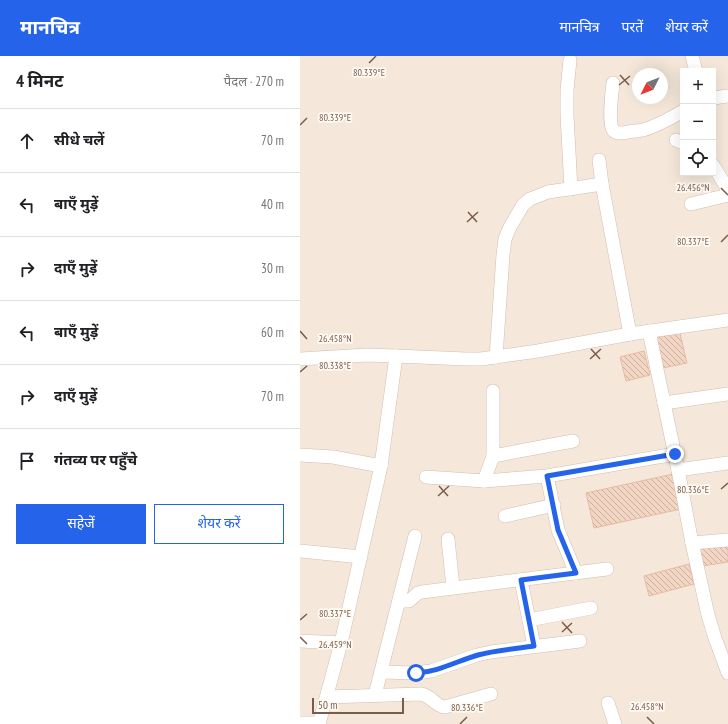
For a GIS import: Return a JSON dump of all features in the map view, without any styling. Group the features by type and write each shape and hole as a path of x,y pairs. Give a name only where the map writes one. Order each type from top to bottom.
{"street":[{"path":"692,56 695,68"},
{"path":"570,60 567,90 567,115 571,189"},
{"path":"613,83 611,119 612,126 617,132 623,133 643,130 672,118 680,113"},
{"path":"716,98 728,96"},
{"path":"599,160 602,184 630,334"},
{"path":"716,171 728,190"},
{"path":"496,357 505,239 523,205 530,199 548,192 602,184"},
{"path":"691,204 728,195"},
{"path":"300,359 347,356 396,356 466,360 481,359 538,351 649,331 728,320"},
{"path":"649,331 708,615 728,673"},
{"path":"300,723 319,724 342,643 381,466 396,356"},
{"path":"484,481 493,456 493,392"},
{"path":"664,403 728,394"},
{"path":"493,456 573,441"},
{"path":"426,477 484,481 547,476 675,454"},
{"path":"300,455 333,458 381,466"},
{"path":"678,470 728,463"},
{"path":"547,476 558,530 576,573"},
{"path":"505,516 554,506"},
{"path":"376,696 415,536"},
{"path":"448,539 454,587"},
{"path":"692,543 728,540"},
{"path":"300,551 361,557"},
{"path":"399,601 409,601 418,593 454,587 607,569"},
{"path":"521,580 534,646"},
{"path":"529,620 591,608"},
{"path":"300,641 342,643"},
{"path":"382,672 424,673 477,655 491,652 580,641"},
{"path":"327,697 421,694 429,697 441,707 445,707 491,694"},
{"path":"608,703 615,724"}],"shaded area":[{"path":"300,56 728,56 728,724 300,724"}],"building":[{"path":"679,329 687,363 663,368 655,335"},
{"path":"644,351 650,375 626,381 620,357"},
{"path":"673,474 681,509 594,528 586,493"},
{"path":"728,542 728,562 702,566 699,547"},
{"path":"689,564 694,584 649,596 644,576"}],"route":[{"path":"416,673 431,671 477,655 534,646 521,580 576,573 558,530 547,476 675,454"}]}
